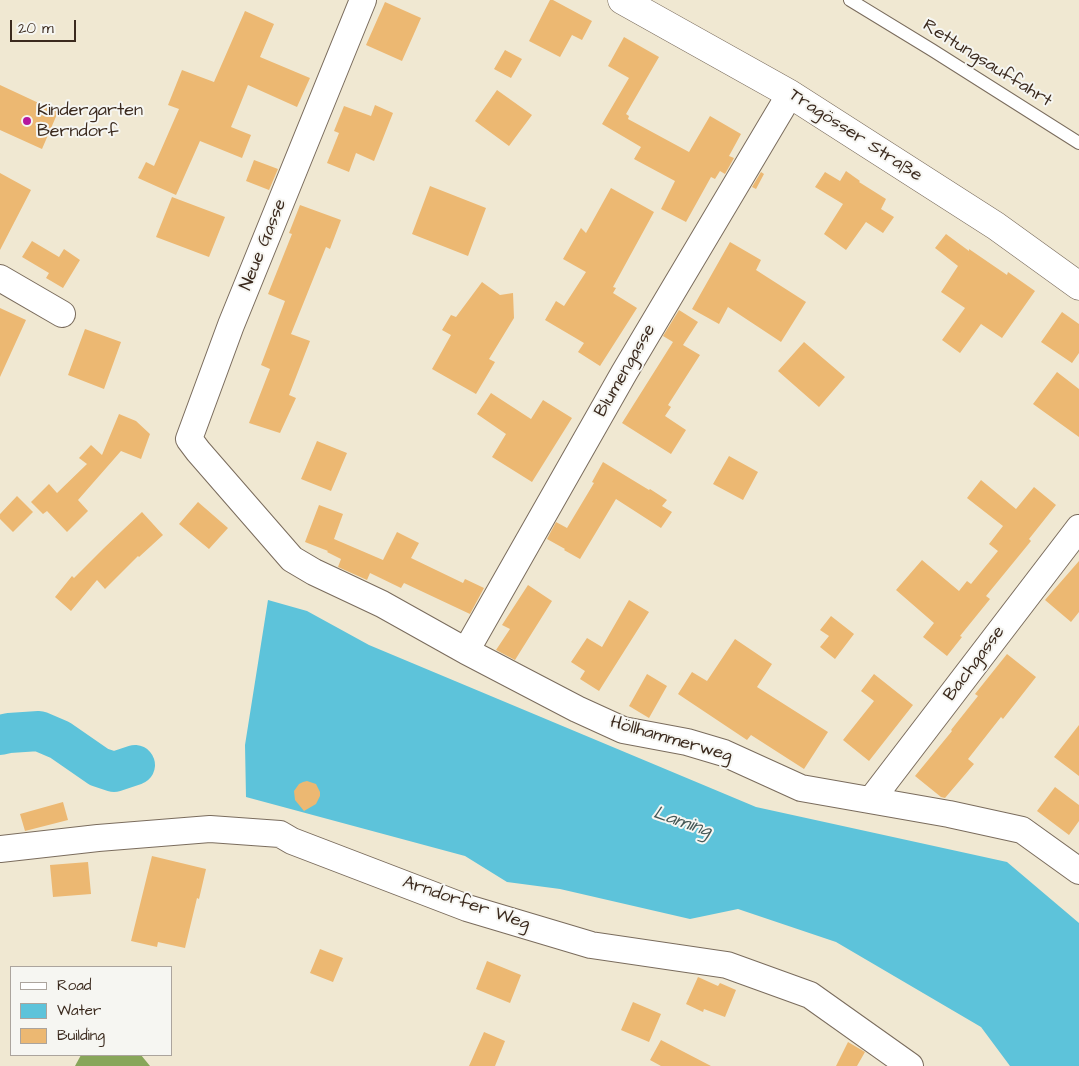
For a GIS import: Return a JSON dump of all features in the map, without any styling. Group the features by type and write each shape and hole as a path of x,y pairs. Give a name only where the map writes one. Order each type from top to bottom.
{"main road":[{"name":"Tragösser Straße","path":"622,0 790,94 996,226 1079,286"}],"street":[{"name":"Neue Gasse","path":"225,481 189,439 231,325 363,0"},
{"name":"Blumengasse","path":"466,651 624,373 790,94"},
{"path":"0,278 62,314"},
{"name":"Höllhammerweg","path":"225,481 292,559 314,572 382,604 577,710 623,730 688,742 724,753 801,788 949,814 1022,830 1079,871"},
{"name":"Bachgasse","path":"871,800 1079,528"},
{"name":"Arndorfer Weg","path":"0,849 98,838 210,829 280,834 292,841 467,908 591,945 728,965 810,995 910,1066"}],"lane":[{"name":"Rettungsauffahrt","path":"850,0 1079,143"}],"green space":[{"path":"80,1056 142,1056 150,1066 75,1066"}],"water":[{"path":"268,600 307,611 369,645 756,807 1007,862 1079,923 1079,1066 1010,1066 981,1027 836,942 738,909 690,919 560,889 507,882 465,856 246,797 245,745"},
{"path":"27,722 40,723 70,737 104,762 94,776 56,746 35,740 0,742 0,727"}],"building":[{"path":"550,0 592,21 582,40 572,35 560,57 529,41"},
{"path":"385,2 421,18 402,61 366,45"},
{"path":"245,11 274,24 260,57 310,78 297,107 248,85 231,127 251,135 242,158 200,141 176,195 138,178 146,162 154,166 179,109 168,105 182,70 214,82"},
{"path":"624,37 659,57 626,114 629,116 628,119 689,152 710,116 741,134 729,156 734,158 725,174 720,171 715,179 711,177 686,222 661,209 675,181 634,159 641,147 602,124 629,78 608,66"},
{"path":"505,50 522,59 511,78 494,69"},
{"name":"Kindergarten Berndorf","path":"0,85 58,112 42,149 0,130"},
{"path":"497,90 532,115 509,146 475,121"},
{"path":"375,105 393,113 374,161 356,153 349,172 327,163 339,133 334,131 344,106 371,116"},
{"path":"254,160 278,169 269,190 246,181"},
{"path":"846,171 859,182 886,199 881,209 894,217 883,233 866,222 846,250 824,234 843,204 815,187 825,172 840,181"},
{"path":"761,172 764,174 756,189 752,187"},
{"path":"0,173 31,190 0,250"},
{"path":"430,186 486,208 468,256 412,234"},
{"path":"611,188 654,212 613,287 616,288 613,293 637,308 600,366 578,352 584,343 545,320 556,301 564,306 586,272 563,259 581,228 586,233"},
{"path":"172,197 225,217 209,257 156,237"},
{"path":"300,205 341,220 330,249 326,247 291,334 310,341 289,395 296,398 280,433 249,423 270,369 261,365 285,301 268,294 292,234 289,233"},
{"path":"946,234 969,251 969,249 1007,275 1008,272 1035,291 1002,338 981,324 960,353 942,340 965,308 941,292 958,266 935,248"},
{"path":"32,241 59,257 64,249 80,260 63,288 46,278 49,273 22,257"},
{"path":"730,242 761,260 756,270 806,302 781,342 728,307 719,324 692,309"},
{"path":"482,282 500,295 513,293 514,318 489,359 495,362 476,394 432,369 451,335 442,330 451,315 456,317"},
{"path":"0,308 26,320 0,377"},
{"path":"679,310 698,322 683,345 700,355 668,405 671,407 665,416 686,430 671,454 622,423 673,342 663,336"},
{"path":"1062,312 1079,324 1079,353 1072,363 1041,342"},
{"path":"85,329 121,342 104,389 68,375"},
{"path":"804,342 845,377 819,407 778,371"},
{"path":"1057,372 1079,389 1079,437 1033,404"},
{"path":"491,393 531,419 543,400 572,418 532,482 492,457 506,434 477,414"},
{"path":"119,414 136,421 150,434 141,459 121,451 78,500 88,511 67,532 47,511 43,514 31,502 49,484 57,493 87,464 79,458 91,445 102,455"},
{"path":"317,441 347,453 331,491 301,479"},
{"path":"729,456 758,472 743,500 713,484"},
{"path":"603,462 667,500 662,506 672,512 661,528 616,499 580,559 547,539 556,522 567,528 594,483 592,482"},
{"path":"981,480 1016,509 1034,487 1056,505 1029,539 1031,541 986,596 990,599 960,636 962,637 947,656 923,637 934,623 896,590 922,560 959,591 967,581 971,584 998,551 989,544 1003,526 967,498"},
{"path":"17,496 33,512 13,532 0,519 0,514"},
{"path":"198,502 228,528 209,549 179,524"},
{"path":"319,505 343,514 334,539 383,560 397,532 419,543 411,558 463,583 465,579 484,588 470,614 404,583 401,588 370,573 367,580 338,567 341,559 328,551 305,542"},
{"path":"142,512 163,535 138,556 105,589 97,580 71,611 55,597 72,576 74,578"},
{"path":"1079,561 1079,612 1071,622 1045,600"},
{"path":"528,585 552,601 515,660 496,650 510,629 502,625"},
{"path":"629,600 649,612 599,691 580,679 585,671 571,662 587,638 602,647"},
{"path":"831,616 854,634 835,659 820,647 829,636 820,630"},
{"path":"735,639 772,664 757,687 828,732 804,769 751,735 747,740 678,694 692,672 707,681"},
{"path":"1007,654 1036,677 968,759 974,764 945,798 941,797 915,776 952,731 978,696 975,694"},
{"path":"647,674 667,686 649,718 629,706"},
{"path":"874,674 913,705 869,761 843,740 874,701 861,691"},
{"path":"1079,725 1079,776 1054,757"},
{"path":"307,781 316,784 320,796 316,804 304,811 295,800 294,791 299,784"},
{"path":"1055,787 1079,805 1079,821 1069,835 1037,811"},
{"path":"63,802 68,820 25,831 20,814"},
{"path":"152,856 206,869 185,948 158,942 157,947 131,941"},
{"path":"88,862 91,894 53,897 50,865"},
{"path":"320,949 343,958 333,982 310,973"},
{"path":"487,961 521,975 510,1003 476,989"},
{"path":"698,977 718,986 720,983 736,990 725,1017 704,1009 703,1012 686,1004"},
{"path":"633,1002 661,1014 649,1042 621,1030"},
{"path":"484,1032 505,1041 495,1066 469,1066"},
{"path":"661,1040 711,1066 661,1066 650,1060"},
{"path":"848,1042 865,1052 857,1066 836,1066"}],"waterway":[{"name":"Laming","path":"0,735 39,731 60,740 99,767 114,772 135,765"}],"place":[{"name":"Kindergarten Berndorf","path":"27,121"}]}
